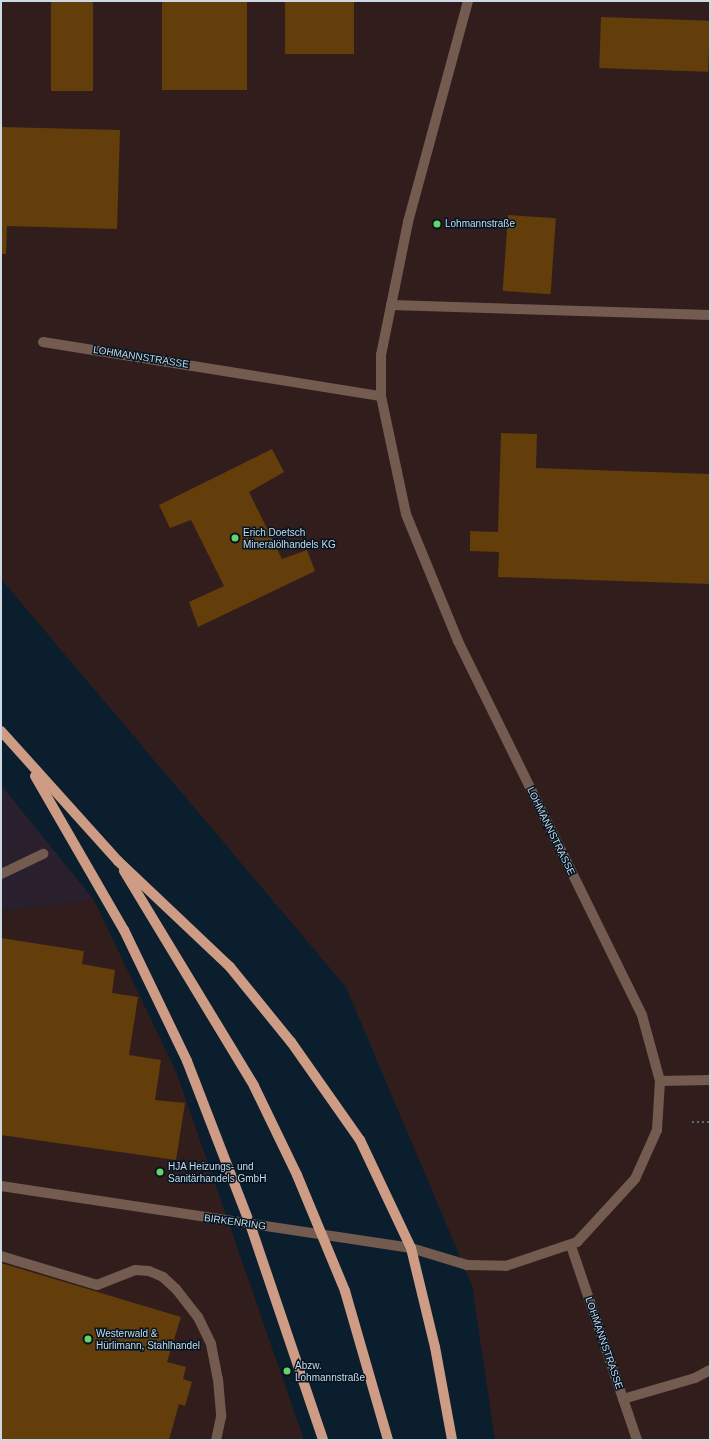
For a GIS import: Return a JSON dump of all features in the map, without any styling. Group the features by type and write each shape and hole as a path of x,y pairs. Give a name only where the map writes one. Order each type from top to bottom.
{"main road":[{"path":"1,731 118,861 230,967 291,1042 360,1140 411,1248 435,1347 452,1440"},
{"path":"25,759 124,930 187,1061 250,1224 323,1440"},
{"path":"118,861 254,1086 297,1175 345,1291 388,1440"}],"street":[{"name":"LOHMANNSTRASSE","path":"467,1265 506,1266 571,1246 635,1179 656,1130 660,1082 642,1014 458,641 406,514 381,396 381,355 408,222 468,1"},
{"path":"391,305 710,315"},
{"name":"LOHMANNSTRASSE","path":"44,342 381,396"},
{"path":"1,874 43,854"},
{"path":"660,1082 710,1080"},
{"name":"BIRKENRING","path":"1,1186 411,1248 467,1265"},
{"name":"LOHMANNSTRASSE","path":"571,1246 637,1440"},
{"path":"1,1256 97,1285 135,1270 149,1271 167,1281 198,1317 211,1344 218,1379 221,1417 216,1440"},
{"path":"623,1399 695,1378 710,1370"}],"path":[{"path":"692,1122 710,1122"}],"shaded area":[{"path":"1,1 710,1 710,1440 495,1440 472,1285 346,987 1,579"},
{"path":"1,785 94,900 1,911"},
{"path":"94,900 177,1074 304,1440 1,1440 1,911"}],"building":[{"path":"51,1 93,1 93,91 51,91"},
{"path":"162,1 247,1 247,90 162,90"},
{"path":"285,1 354,1 354,54 285,54"},
{"path":"601,17 710,21 708,72 599,68"},
{"path":"1,127 120,130 117,229 7,226 6,254 1,254"},
{"path":"508,215 556,218 551,294 503,291"},
{"path":"501,433 537,434 536,468 710,474 710,584 498,577 499,552 470,551 470,531 498,532"},
{"path":"272,449 284,472 249,492 282,559 307,550 315,571 198,627 189,602 224,586 191,520 170,528 159,505"},
{"path":"1,938 84,951 82,964 115,970 112,993 138,997 129,1055 161,1060 155,1100 185,1103 176,1160 1,1135"},
{"name":"Westerwald & Hürlimann, Stahlhandel","path":"1,1263 181,1317 167,1362 186,1367 183,1379 192,1382 185,1406 179,1404 169,1440 1,1440"}],"place":[{"name":"Lohmannstraße","path":"437,224"},
{"name":"Erich Doetsch Mineralölhandels KG","path":"235,538"},
{"name":"HJA Heizungs- und Sanitärhandels GmbH","path":"160,1172"},
{"name":"Westerwald & Hürlimann, Stahlhandel","path":"88,1339"},
{"name":"Abzw. Lohmannstraße","path":"287,1371"}]}
